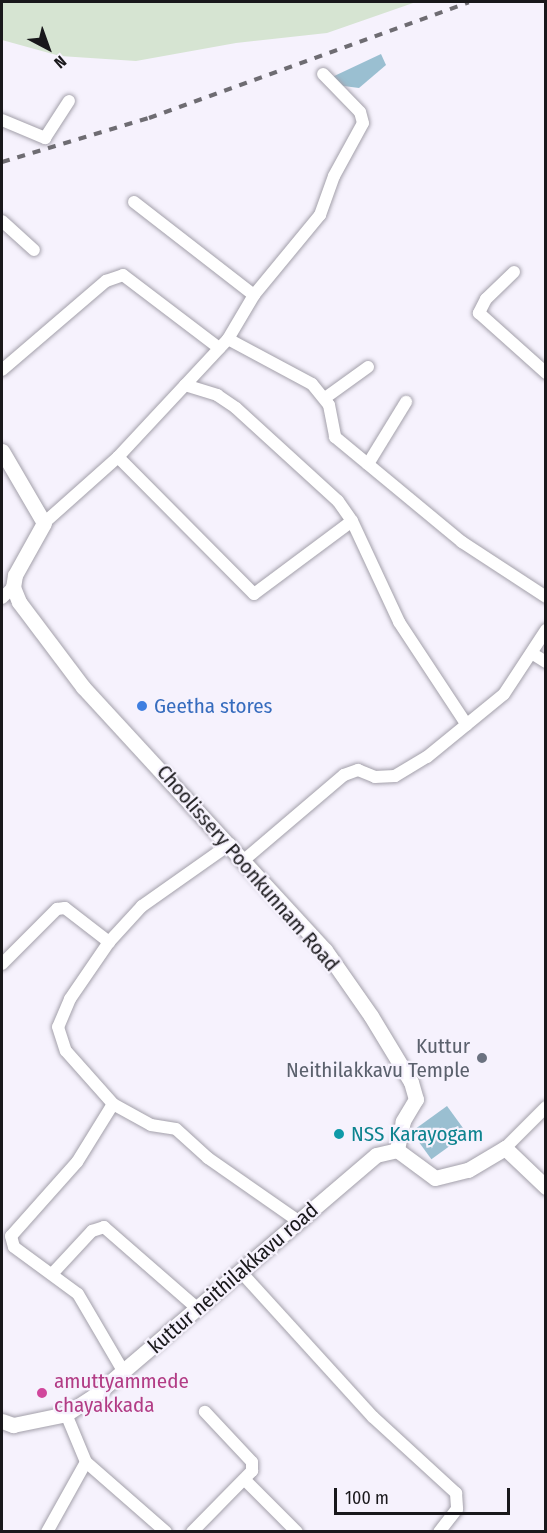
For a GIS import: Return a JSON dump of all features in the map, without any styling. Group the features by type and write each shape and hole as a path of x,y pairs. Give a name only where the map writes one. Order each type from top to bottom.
{"street":[{"path":"2,451 44,523 118,457 228,339 254,296 320,214 334,176 363,123 360,112 323,74"},
{"path":"2,120 45,138 69,102"},
{"path":"134,202 254,296"},
{"path":"2,220 34,250"},
{"path":"514,272 486,299 479,313 524,357 546,373"},
{"path":"2,370 106,281 123,275 219,348"},
{"path":"228,339 312,384 325,398 335,437 462,542 546,597"},
{"path":"325,398 368,366"},
{"path":"185,385 217,395 257,424 338,501 352,521 399,622 467,725"},
{"path":"368,464 406,402"},
{"path":"118,457 247,591 254,594 352,521"},
{"name":"Choolissery Poonkunnam Road","path":"44,523 7,592 83,687 230,844 325,950 411,1082 416,1099 404,1121 397,1150"},
{"path":"244,860 344,775 358,770 375,777 395,776 467,725 504,694 533,654 546,630"},
{"path":"533,654 546,662"},
{"path":"230,844 142,906 109,942 70,999 58,1027 66,1052 113,1104 151,1125 176,1129 208,1158 297,1220"},
{"path":"2,964 57,909 65,908 109,942"},
{"path":"113,1104 77,1162 11,1236 14,1246 52,1274 86,1304 125,1374"},
{"path":"397,1150 435,1178 468,1170 505,1148 546,1107"},
{"path":"505,1148 546,1187"},
{"name":"kuttur neithilakkavu road","path":"2,1421 13,1425 66,1414 125,1374 297,1220 376,1155 397,1150"},
{"path":"52,1274 92,1231 104,1227 197,1308"},
{"path":"240,1271 373,1417 456,1493 457,1509 439,1532"},
{"path":"192,1532 246,1481 252,1462 205,1412"},
{"path":"66,1414 86,1462 166,1532"},
{"path":"47,1532 86,1462"},
{"path":"246,1481 297,1532"}],"green space":[{"path":"2,2 416,2 327,33 236,43 136,61 60,56 2,40"}],"water":[{"path":"381,54 386,65 359,88 336,85 330,78"},
{"path":"447,1106 467,1134 431,1159 411,1132"}],"railway":[{"path":"2,162 149,118 469,2"}],"place":[{"name":"Geetha stores","path":"142,706"},
{"name":"Kuttur Neithilakkavu Temple","path":"482,1058"},
{"name":"NSS Karayogam","path":"339,1134"},
{"name":"amuttyammede chayakkada","path":"42,1393"}]}
